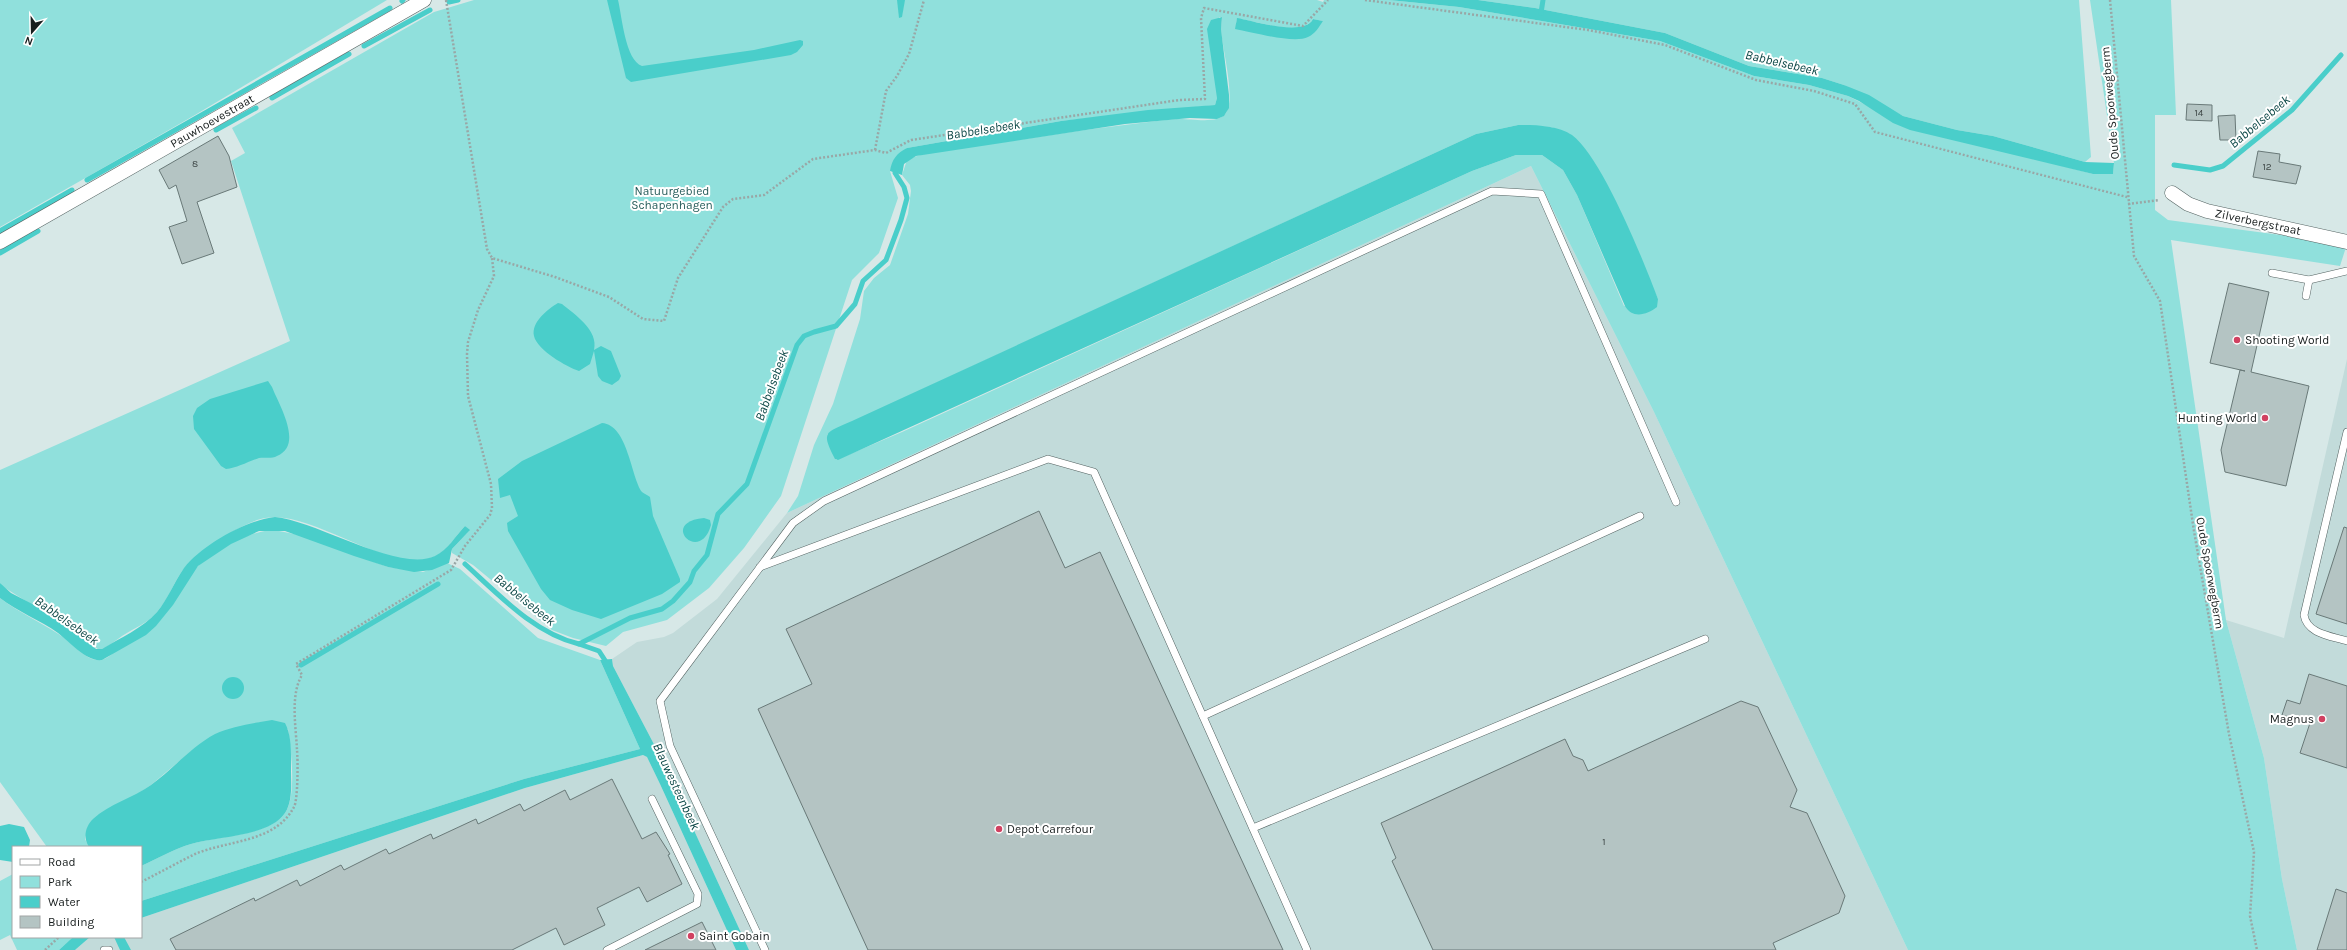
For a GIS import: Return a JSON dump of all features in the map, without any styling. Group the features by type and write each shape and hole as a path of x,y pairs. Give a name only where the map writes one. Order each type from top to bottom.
{"street":[{"name":"Pauwhoevestraat","path":"0,242 424,0"},
{"name":"Zilverbergstraat","path":"2172,193 2188,204 2207,211 2347,242"}],"lane":[{"path":"765,950 670,746 660,701 793,523 824,501 1492,190 1541,194 1676,502"},
{"path":"2272,273 2310,280 2347,271"},
{"path":"2306,296 2310,280"},
{"path":"2347,432 2304,615 2305,623 2311,629 2347,641"},
{"path":"760,567 1048,459 1094,472 1307,950"},
{"path":"1203,716 1640,516"},
{"path":"1253,828 1705,639"},
{"path":"607,950 697,904 698,894 652,799"},
{"path":"104,950 109,950"}],"path":[{"path":"142,882 197,854 236,844 268,832 284,820 295,806 298,761 295,704 297,682 302,675 296,664 451,570 465,546 490,515 493,496 468,396 467,354 468,342 478,310 494,276 492,258 487,249 446,0"},
{"path":"875,150 886,91 898,76 909,54 924,0"},
{"path":"492,258 555,277 609,297 643,319 664,321 678,278 723,207 733,199 764,195 813,159 875,150 886,153 911,140 1179,100 1205,99 1201,18 1204,8 1303,26 1328,0"},
{"path":"1365,0 1588,30 1665,45 1756,80 1814,91 1855,104 1875,132 2127,197"},
{"name":"Oude Spoorwegberm","path":"2110,0 2127,197 2134,256 2160,301 2194,531 2229,734 2254,852 2250,916 2257,950"},
{"path":"2128,204 2159,200 2172,193"},
{"path":"45,950 58,938"}],"shaded area":[{"path":"1531,166 1654,412 1908,950 749,950 658,752 613,666 612,659 637,642 664,637 673,633 717,599 787,513"},
{"path":"2347,359 2347,950 2297,950 2282,879 2264,758 2226,620 2284,638"},
{"path":"643,755 647,757 736,950 75,950 89,938 142,938 142,918 525,788"}],"green space":[{"path":"0,0 387,0 195,115 0,227"},
{"name":"Natuurgebied Schapenhagen","path":"474,0 1317,0 1323,2 1324,0 1389,0 1459,7 1660,41 1754,76 1809,85 1848,96 1872,108 2017,154 2093,174 2113,174 2114,163 2090,0 2171,0 2176,115 2155,115 2155,210 2168,220 2347,244 2340,266 2171,240 2226,620 2264,758 2282,879 2297,950 1908,950 1654,412 1531,166 787,513 798,496 814,445 833,404 860,319 864,291 874,278 890,265 908,214 911,191 910,185 902,175 907,160 926,153 948,149 1083,130 1177,119 1210,120 1222,117 1226,113 1229,106 1230,96 1228,72 1221,29 1222,17 1219,17 1217,98 1215,105 1061,121 907,148 890,171 898,198 879,253 852,280 781,496 744,548 709,588 667,620 623,632 606,646 573,638 552,630 473,565 452,553 452,549 469,531 465,526 448,546 436,556 418,560 398,558 375,551 306,523 285,518 265,518 256,520 235,531 211,545 192,560 182,571 165,601 153,616 145,623 99,650 62,619 29,603 2,586 0,583 0,470 290,341 231,161 245,153 232,128 434,12","holes":["1237,19 1289,28 1299,27 1307,24 1313,19 1323,21 1293,39 1236,23","1518,125 1551,127 1570,134 1607,185 1658,299 1624,306 1577,195 1563,170 1542,155 1516,155 1472,171 902,432 836,460 827,435 830,432 1476,134"]},
{"path":"1478,0 2079,0 2091,157 2085,162 1993,136 1957,130 1903,116 1844,85 1822,78 1749,66 1665,33 1535,8"},
{"path":"274,530 299,535 388,567 423,572 447,563 460,569 538,638 600,660 640,749 524,779 142,901 142,866 172,851 191,844 255,831 277,821 285,813 289,805 292,784 292,760 288,729 261,722 216,734 190,752 151,785 88,827 85,839 88,846 46,846 0,782 0,598 59,634 85,655 93,659 101,660 107,658 120,648 152,629 167,611 182,586 198,566 205,560 234,542 255,533"},
{"path":"12,875 12,938 72,938 59,950 17,950 10,935 0,940 0,881"}],"water":[{"path":"607,0 618,0 628,47 636,62 642,66 754,50 800,40 803,41 803,45 797,52 791,55 631,82 626,78"},
{"path":"897,0 905,0 902,17 899,18"},
{"path":"1389,0 1478,0 1535,8 1665,33 1749,66 1822,78 1844,85 1869,95 1903,116 1957,130 1993,136 2085,162 2114,163 2113,174 2093,174 1910,130 1893,123 1859,101 1848,96 1809,85 1754,76 1660,41 1459,7"},
{"path":"1222,17 1221,29 1229,95 1229,108 1224,116 1217,119 1190,118 1125,124 916,156 904,164 902,175 890,171 892,163 896,157 900,152 907,148 1061,121 1148,110 1215,105 1217,98 1207,29 1211,20"},
{"path":"1237,18 1289,27 1300,27 1308,24 1313,19 1323,21 1317,30 1310,36 1302,39 1293,39 1273,37 1235,29"},
{"path":"1518,125 1546,126 1560,129 1572,135 1584,147 1609,187 1633,237 1658,299 1657,307 1653,310 1644,314 1636,314 1632,313 1625,306 1577,195 1563,170 1542,155 1516,155 1472,171 838,460 835,459 830,450 827,437 831,431 836,428 1476,134"},
{"path":"558,303 562,304 573,313 589,329 595,343 594,350 601,346 611,351 621,376 619,380 612,385 602,381 598,376 594,351 590,364 579,371 560,362 546,352 536,341 534,336 535,326 545,312"},
{"path":"268,381 284,414 289,434 289,443 285,451 275,457 259,458 226,469 221,466 194,429 193,416 197,408 210,399"},
{"path":"602,423 611,426 618,433 628,453 638,485 642,492 650,497 653,516 680,582 662,594 601,619 572,610 550,600 541,589 508,531 507,523 518,516 510,495 500,498 498,479 522,461"},
{"path":"275,517 313,527 357,544 401,558 420,559 435,556 448,546 465,526 470,530 452,549 449,563 432,570 414,572 388,567 285,531 259,531 231,544 198,566 173,605 156,626 146,635 102,660 96,660 84,655 51,628 14,608 0,598 0,583 11,593 69,623 96,649 102,649 138,628 151,618 164,602 184,568 202,551 238,528 264,519"},
{"path":"704,518 710,520 711,525 706,536 699,541 692,541 686,538 683,533 684,526 691,521"},
{"path":"612,659 613,666 658,752 749,950 736,950 660,784 647,757 643,755 525,788 142,918 142,901 524,779 640,749 600,660"},
{"path":"233,677 241,680 244,688 241,696 233,699 225,696 222,688 225,680"},
{"path":"272,720 285,723 287,728 291,751 290,797 288,808 277,821 267,827 255,831 191,844 172,851 142,866 142,846 88,846 86,840 88,825 99,814 144,790 206,739 215,734 243,725"},
{"path":"9,824 24,827 30,840 29,846 12,846 12,862 0,860 0,826"},
{"path":"72,938 89,938 75,950 59,950"},
{"path":"114,938 125,938 131,950 120,950"}],"building":[{"path":"2187,104 2212,105 2212,121 2186,120"},
{"path":"2235,115 2236,140 2220,140 2218,116"},
{"path":"218,136 229,156 237,187 197,202 214,253 182,264 169,227 187,221 176,185 169,189 159,170"},
{"path":"2258,151 2280,154 2279,162 2301,166 2296,184 2253,177"},
{"name":"Hunting World","path":"2229,283 2269,292 2251,372 2309,386 2286,486 2225,472 2221,450 2240,370 2245,371 2210,363"},
{"name":"Depot Carrefour","path":"1039,511 1065,568 1100,552 1283,950 868,950 758,709 812,684 786,629"},
{"path":"2344,527 2347,528 2347,624 2316,614"},
{"name":"Magnus","path":"2309,674 2347,686 2347,768 2300,753 2310,723 2282,715 2287,700 2300,704"},
{"path":"1741,701 1758,707 1797,790 1790,807 1807,813 1845,896 1839,913 1773,943 1776,950 1433,950 1392,861 1396,858 1381,823 1565,739 1573,756 1583,760 1588,771"},
{"path":"612,779 642,839 656,832 670,854 668,855 682,884 647,902 639,887 597,908 605,925 564,945 556,928 512,950 176,950 170,939 254,898 255,901 297,880 300,886 341,865 344,870 386,849 389,854 431,834 433,839 476,819 478,824 520,804 524,811 565,790 570,800"},
{"path":"2336,889 2347,893 2347,950 2317,950"},
{"name":"Saint Gobain","path":"702,922 716,950 645,950"}],"waterway":[{"path":"449,2 458,0"},
{"path":"1541,13 1543,0"},
{"path":"87,180 390,8"},
{"path":"364,46 430,10"},
{"path":"272,98 349,54"},
{"name":"Babbelsebeek","path":"2174,165 2210,170 2223,166 2292,110 2341,55"},
{"path":"216,130 256,108"},
{"name":"Babbelsebeek","path":"465,564 504,600 532,622 563,639 579,644 630,618 662,609 673,601 690,582 694,571 707,555 718,514 747,484 797,345 804,336 836,326 855,304 863,281 886,260 901,220 907,198 904,187 895,173 896,167"},
{"path":"0,231 72,190"},
{"path":"0,253 38,231"},
{"path":"301,665 438,584"},
{"name":"Blauwesteenbeek","path":"579,644 599,651 608,665"}],"place":[{"name":"Shooting World","path":"2237,340"},
{"name":"Hunting World","path":"2265,418"},
{"name":"Magnus","path":"2322,719"},
{"name":"Depot Carrefour","path":"999,829"},
{"name":"Saint Gobain","path":"691,936"}]}
